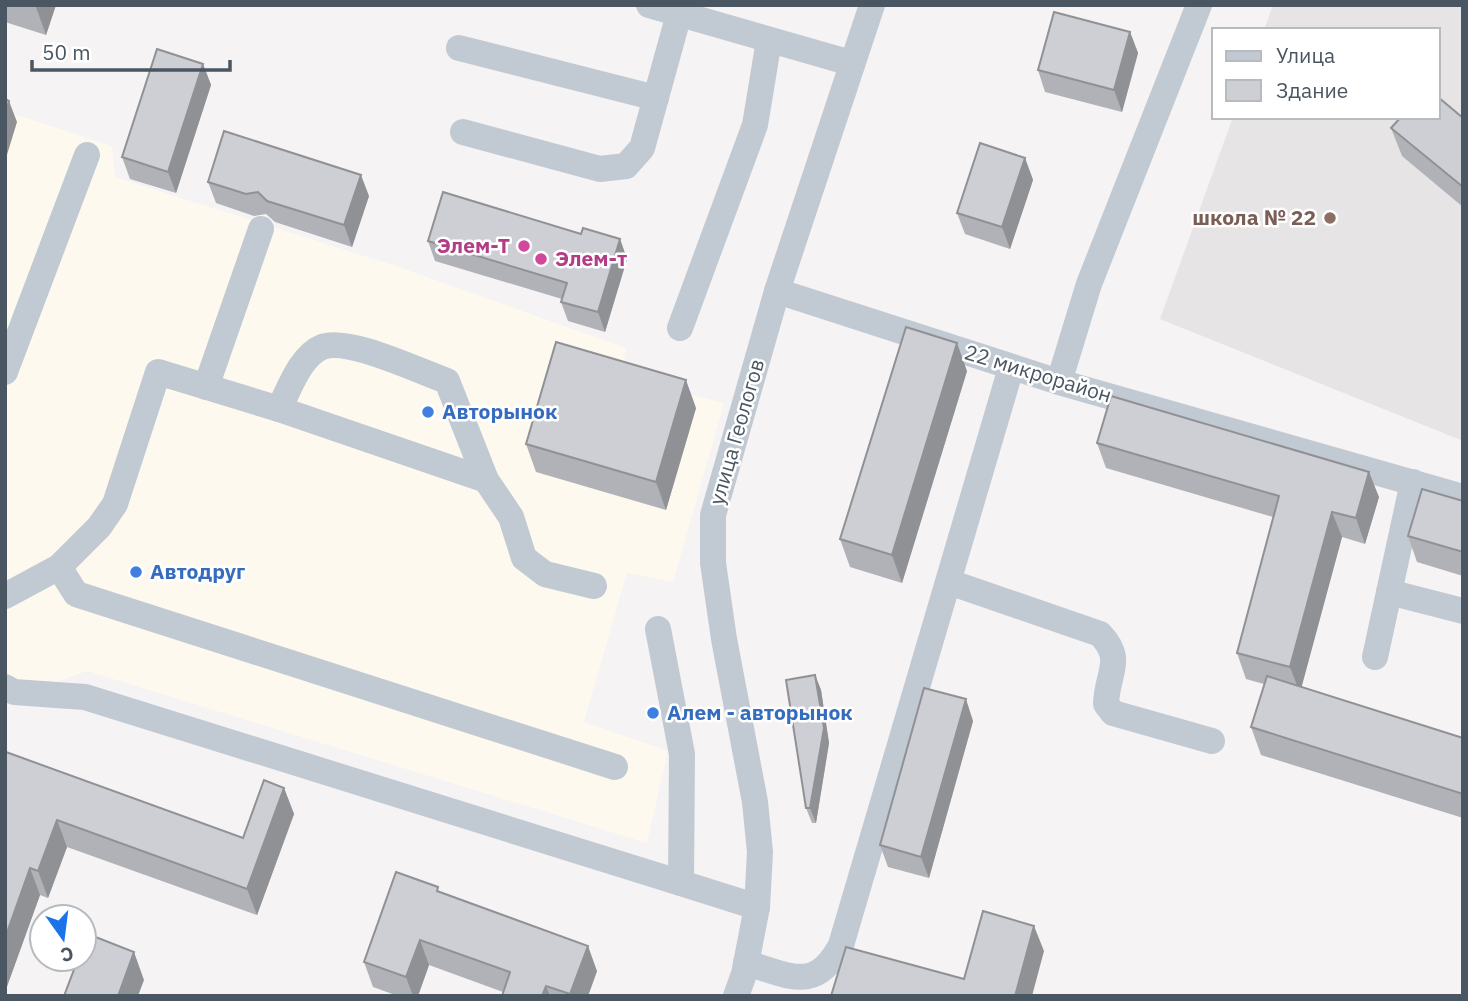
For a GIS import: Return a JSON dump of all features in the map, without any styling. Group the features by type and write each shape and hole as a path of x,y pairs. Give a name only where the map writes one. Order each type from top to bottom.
{"street":[{"path":"649,5 850,64"},
{"name":"улица Геологов","path":"736,996 746,963 757,907 760,852 755,802 724,639 713,563 713,515 777,291 850,64 872,5"},
{"path":"1059,382 1089,284 1199,5"},
{"path":"463,132 600,169 626,166 642,148 679,14"},
{"path":"680,328 755,125 769,40"},
{"path":"459,48 656,98"},
{"path":"5,372 87,155"},
{"path":"206,387 261,229"},
{"name":"22 микрорайон","path":"777,291 1011,368 1463,497"},
{"path":"279,409 303,364 321,348 343,344 447,381 486,480 511,517 524,558 545,574 594,586"},
{"path":"746,963 798,977 817,975 830,966 836,956 1011,368"},
{"path":"5,596 59,568 99,527 115,504 158,372 279,409 486,480"},
{"path":"1375,657 1413,482"},
{"path":"59,568 76,594 615,767"},
{"path":"949,582 1100,634 1113,648 1115,662 1107,688 1106,704 1113,713 1212,741"},
{"path":"1389,592 1463,611"},
{"path":"658,629 682,754 681,883"},
{"path":"8,696 85,697 757,907"}],"shaded area":[{"name":"школа № 22","path":"1273,5 1463,5 1463,441 1160,319 1232,119 1440,119 1440,28 1265,28"},
{"path":"5,111 112,146 115,177 399,267 626,348 621,377 724,403 673,582 627,573 584,722 668,751 647,843 87,671 45,686 5,694"}],"building":[{"path":"1054,12 1130,32 1114,90 1038,70"},
{"path":"157,49 203,64 168,172 122,157"},
{"path":"1440,99 1463,118 1463,187 1391,128 1399,119 1440,119"},
{"path":"224,131 361,175 344,225 267,201 258,192 246,194 208,182"},
{"path":"980,143 1025,158 1002,227 957,213"},
{"path":"443,192 581,234 583,228 620,239 598,312 561,302 567,283 428,241"},
{"path":"906,327 957,343 892,555 840,539"},
{"path":"556,342 686,380 656,482 526,444"},
{"path":"1111,396 1369,472 1356,518 1332,512 1290,667 1237,653 1279,496 1097,443"},
{"path":"1422,489 1463,501 1463,552 1408,536"},
{"path":"815,675 824,728 810,808 806,808 786,680"},
{"path":"1267,676 1463,738 1463,794 1251,727"},
{"path":"924,688 966,699 921,857 880,845"},
{"path":"6,752 243,838 264,780 284,788 247,889 57,820 38,871 30,868 5,938"},
{"path":"396,872 438,887 437,891 588,946 570,994 546,986 542,996 502,996 510,972 420,940 406,977 364,962"},
{"path":"983,911 1034,926 1015,996 831,996 846,947 964,979"},
{"path":"98,938 134,952 118,996 64,996 73,973 98,973"}],"place":[{"name":"школа № 22","path":"1330,218"},
{"name":"Элем-Т","path":"524,246"},
{"name":"Элем-т","path":"541,259"},
{"name":"Авторынок","path":"428,412"},
{"name":"Автодруг","path":"136,572"},
{"name":"Алем - авторынок","path":"653,713"}]}
